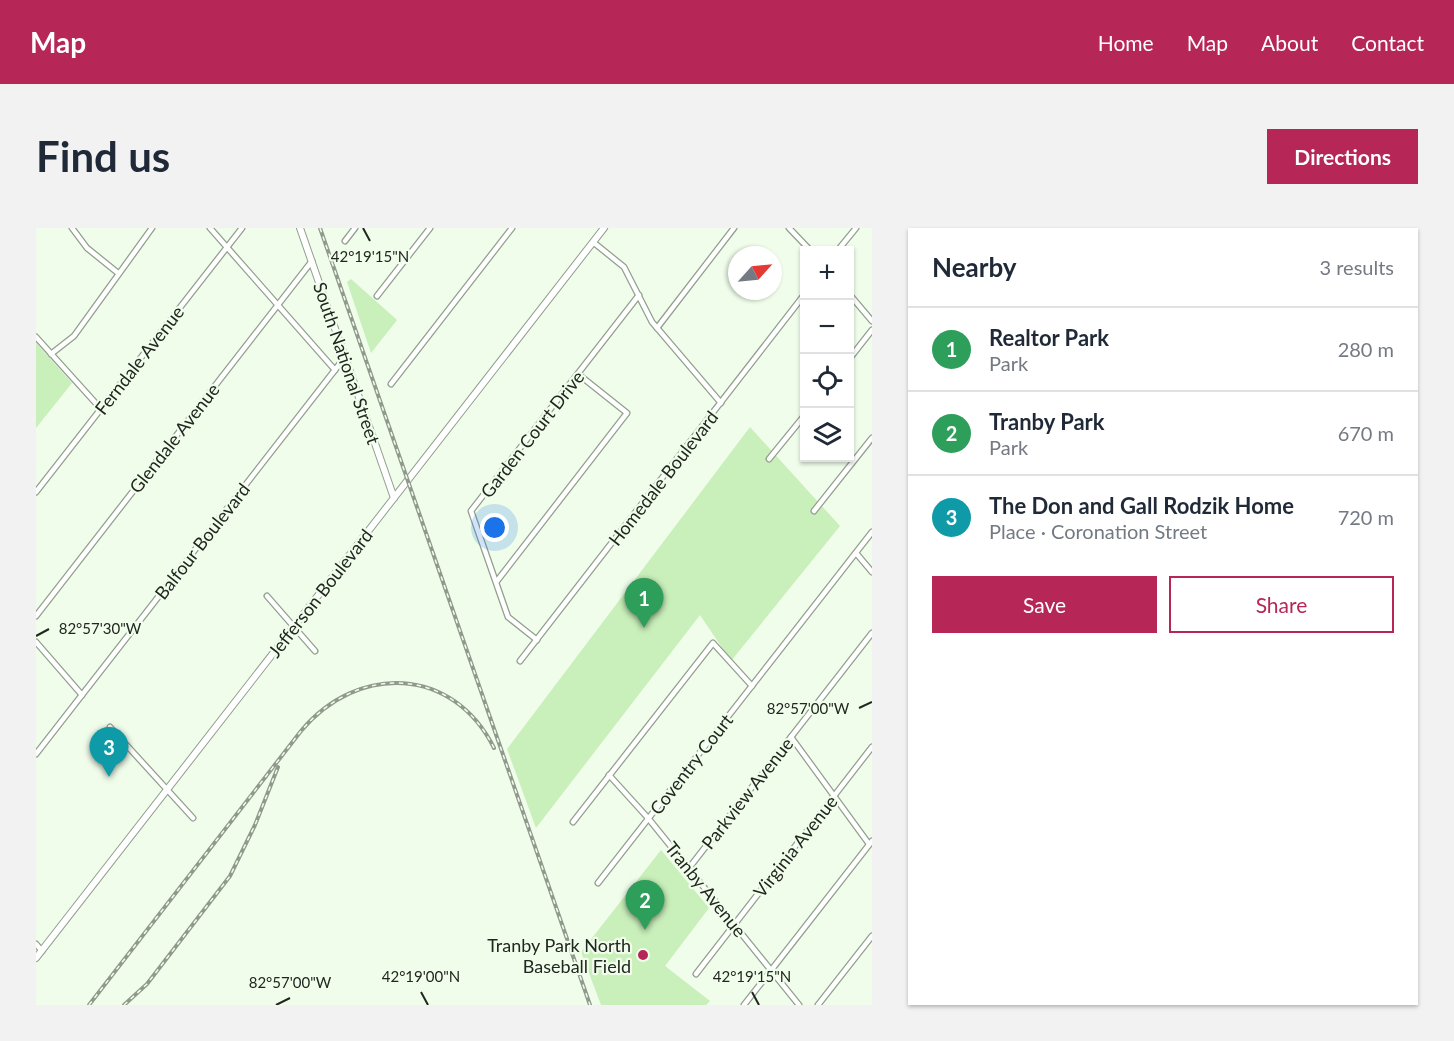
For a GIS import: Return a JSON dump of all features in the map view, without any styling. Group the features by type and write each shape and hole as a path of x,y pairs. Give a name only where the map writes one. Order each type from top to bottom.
{"street":[{"path":"72,228 87,248 118,273"},
{"path":"51,354 74,336 101,302 118,273 152,228"},
{"path":"210,228 335,370"},
{"name":"Ferndale Avenue","path":"36,492 242,228"},
{"name":"South National Street","path":"300,228 394,498"},
{"path":"345,241 355,228"},
{"path":"377,296 430,228"},
{"path":"391,384 512,228"},
{"name":"Jefferson Boulevard","path":"36,958 604,228"},
{"path":"657,328 734,228"},
{"path":"789,228 806,246"},
{"path":"841,246 856,228"},
{"path":"593,242 624,267 657,328 721,403"},
{"name":"Glendale Avenue","path":"36,616 312,261"},
{"name":"Garden Court Drive","path":"537,640 508,617 471,511 639,296"},
{"name":"Homedale Boulevard","path":"520,661 800,300"},
{"path":"853,300 872,321"},
{"path":"852,354 872,330"},
{"path":"36,337 100,409"},
{"name":"Balfour Boulevard","path":"36,754 345,357"},
{"path":"497,581 627,413 578,374"},
{"path":"769,459 800,421"},
{"path":"814,511 872,438"},
{"name":"Coventry Court","path":"598,883 872,532"},
{"path":"856,553 872,572"},
{"path":"267,596 315,651"},
{"name":"Parkview Avenue","path":"689,868 872,633"},
{"path":"36,642 82,695"},
{"path":"573,822 713,643 752,686"},
{"path":"110,727 193,818"},
{"path":"744,1005 871,843 791,737"},
{"name":"Virginia Avenue","path":"696,974 872,747"},
{"name":"Tranby Avenue","path":"609,776 648,818 799,1005"},
{"path":"818,1005 872,936"},
{"path":"36,944 42,951"}],"green space":[{"path":"351,279 397,320 371,353 347,282"},
{"path":"36,343 72,383 36,428"},
{"path":"750,427 840,526 731,661 700,615 536,828 507,749"},
{"path":"661,850 709,908 665,966 710,1001 706,1005 601,1005 581,952"}],"railway":[{"path":"320,228 590,1005"},
{"path":"89,1005 301,731 324,709 349,693 376,685 403,683 430,689 455,701 476,721 494,748"},
{"path":"124,1005 147,984 230,876 255,825 278,767"}],"place":[{"name":"Realtor Park","path":"644,628"},
{"name":"The Don and Gall Rodzik Home","path":"109,777"},
{"name":"Tranby Park","path":"645,930"},
{"name":"Tranby Park North Baseball Field","path":"643,955"}]}
